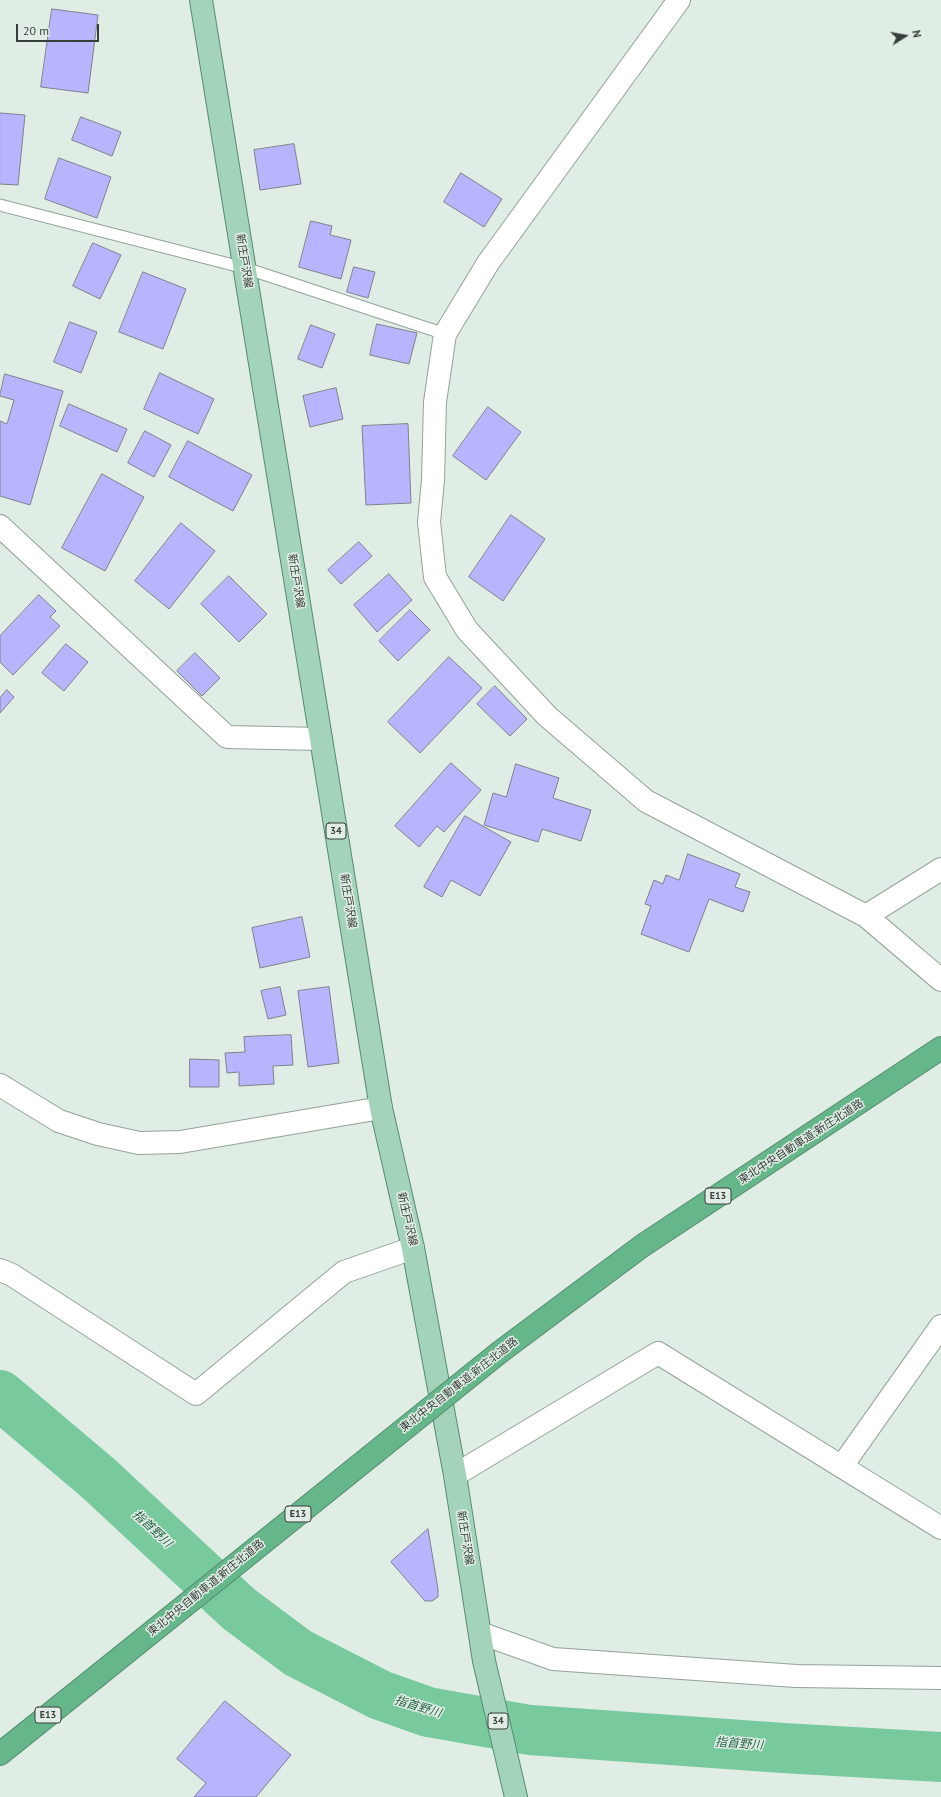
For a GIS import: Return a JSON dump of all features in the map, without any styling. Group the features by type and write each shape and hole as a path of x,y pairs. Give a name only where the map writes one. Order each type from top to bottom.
{"highway":[{"name":"東北中央自動車道;新庄北道路","path":"0,1754 500,1352 642,1246 941,1048"}],"main road":[{"name":"新庄戸沢線","path":"201,0 381,1108 413,1248 455,1475 484,1661 514,1789"}],"street":[{"path":"679,0 488,262 445,334 435,402 433,480 429,522 435,577 467,630 547,716 646,802 866,916 941,980"},
{"path":"0,526 227,737 321,739"},
{"path":"866,916 941,869"},
{"path":"0,1085 59,1121 98,1134 139,1143 180,1142 381,1108"},
{"path":"0,1270 12,1275 196,1394 344,1272 413,1248"},
{"path":"842,1466 941,1326"},
{"path":"455,1475 658,1353 941,1528"},
{"path":"480,1633 553,1659 796,1676 941,1678"}],"lane":[{"path":"0,205 245,268 445,334"}],"building":[{"path":"52,9 98,15 88,93 41,87"},
{"path":"0,113 25,115 18,185 0,184"},
{"path":"81,117 121,132 112,156 72,140"},
{"path":"294,144 301,184 260,190 254,150"},
{"path":"59,158 111,177 97,218 45,199"},
{"path":"461,173 502,199 484,227 444,202"},
{"path":"311,221 332,226 330,235 351,240 341,279 299,267"},
{"path":"93,243 121,255 100,299 73,286"},
{"path":"354,267 375,272 368,298 347,292"},
{"path":"143,272 186,289 163,349 119,332"},
{"path":"70,322 97,332 81,373 54,362"},
{"path":"377,324 417,333 409,364 370,355"},
{"path":"311,325 335,334 322,368 298,359"},
{"path":"160,373 214,399 198,434 144,409"},
{"path":"5,374 63,391 30,505 0,496 0,421 7,424 14,400 0,396"},
{"path":"336,388 343,419 310,427 303,396"},
{"path":"69,404 127,429 117,452 60,426"},
{"path":"488,407 521,432 486,480 453,456"},
{"path":"408,424 411,503 366,505 362,426"},
{"path":"145,431 171,445 154,477 128,463"},
{"path":"188,441 252,475 233,511 169,477"},
{"path":"102,474 144,497 105,571 62,548"},
{"path":"511,515 545,539 503,601 469,577"},
{"path":"181,523 215,551 169,609 135,581"},
{"path":"359,542 372,556 341,584 328,570"},
{"path":"389,574 412,600 377,632 354,605"},
{"path":"229,576 267,614 239,642 201,604"},
{"path":"39,595 56,611 50,617 60,626 13,675 0,662 0,636"},
{"path":"410,610 430,630 398,661 379,641"},
{"path":"66,644 88,662 64,691 42,673"},
{"path":"195,653 220,678 202,696 177,671"},
{"path":"449,657 482,688 420,753 388,722"},
{"path":"495,686 527,719 510,736 477,704"},
{"path":"7,690 14,697 0,713 0,698"},
{"path":"451,763 481,790 444,832 437,826 419,847 395,826"},
{"path":"516,764 559,778 553,798 591,810 581,841 542,829 538,842 484,825 493,793 506,797"},
{"path":"465,816 511,842 480,896 451,880 442,897 424,887"},
{"path":"688,854 740,874 735,887 750,892 743,912 709,899 689,952 641,934 651,906 645,904 654,880 663,884 666,875 679,880"},
{"path":"302,917 310,957 260,968 252,928"},
{"path":"280,987 286,1015 268,1019 261,991"},
{"path":"329,987 339,1063 308,1067 298,991"},
{"path":"291,1035 293,1065 273,1066 274,1084 239,1086 239,1072 227,1073 225,1053 245,1052 244,1037"},
{"path":"190,1059 219,1060 219,1087 190,1087"},
{"path":"428,1529 438,1589 438,1597 432,1601 425,1601 391,1562"},
{"path":"225,1701 291,1755 256,1797 194,1797 206,1783 177,1759"}],"waterway":[{"name":"指首野川","path":"0,1395 98,1478 239,1609 298,1653 380,1695 428,1712 530,1730 783,1748 941,1757"}]}
